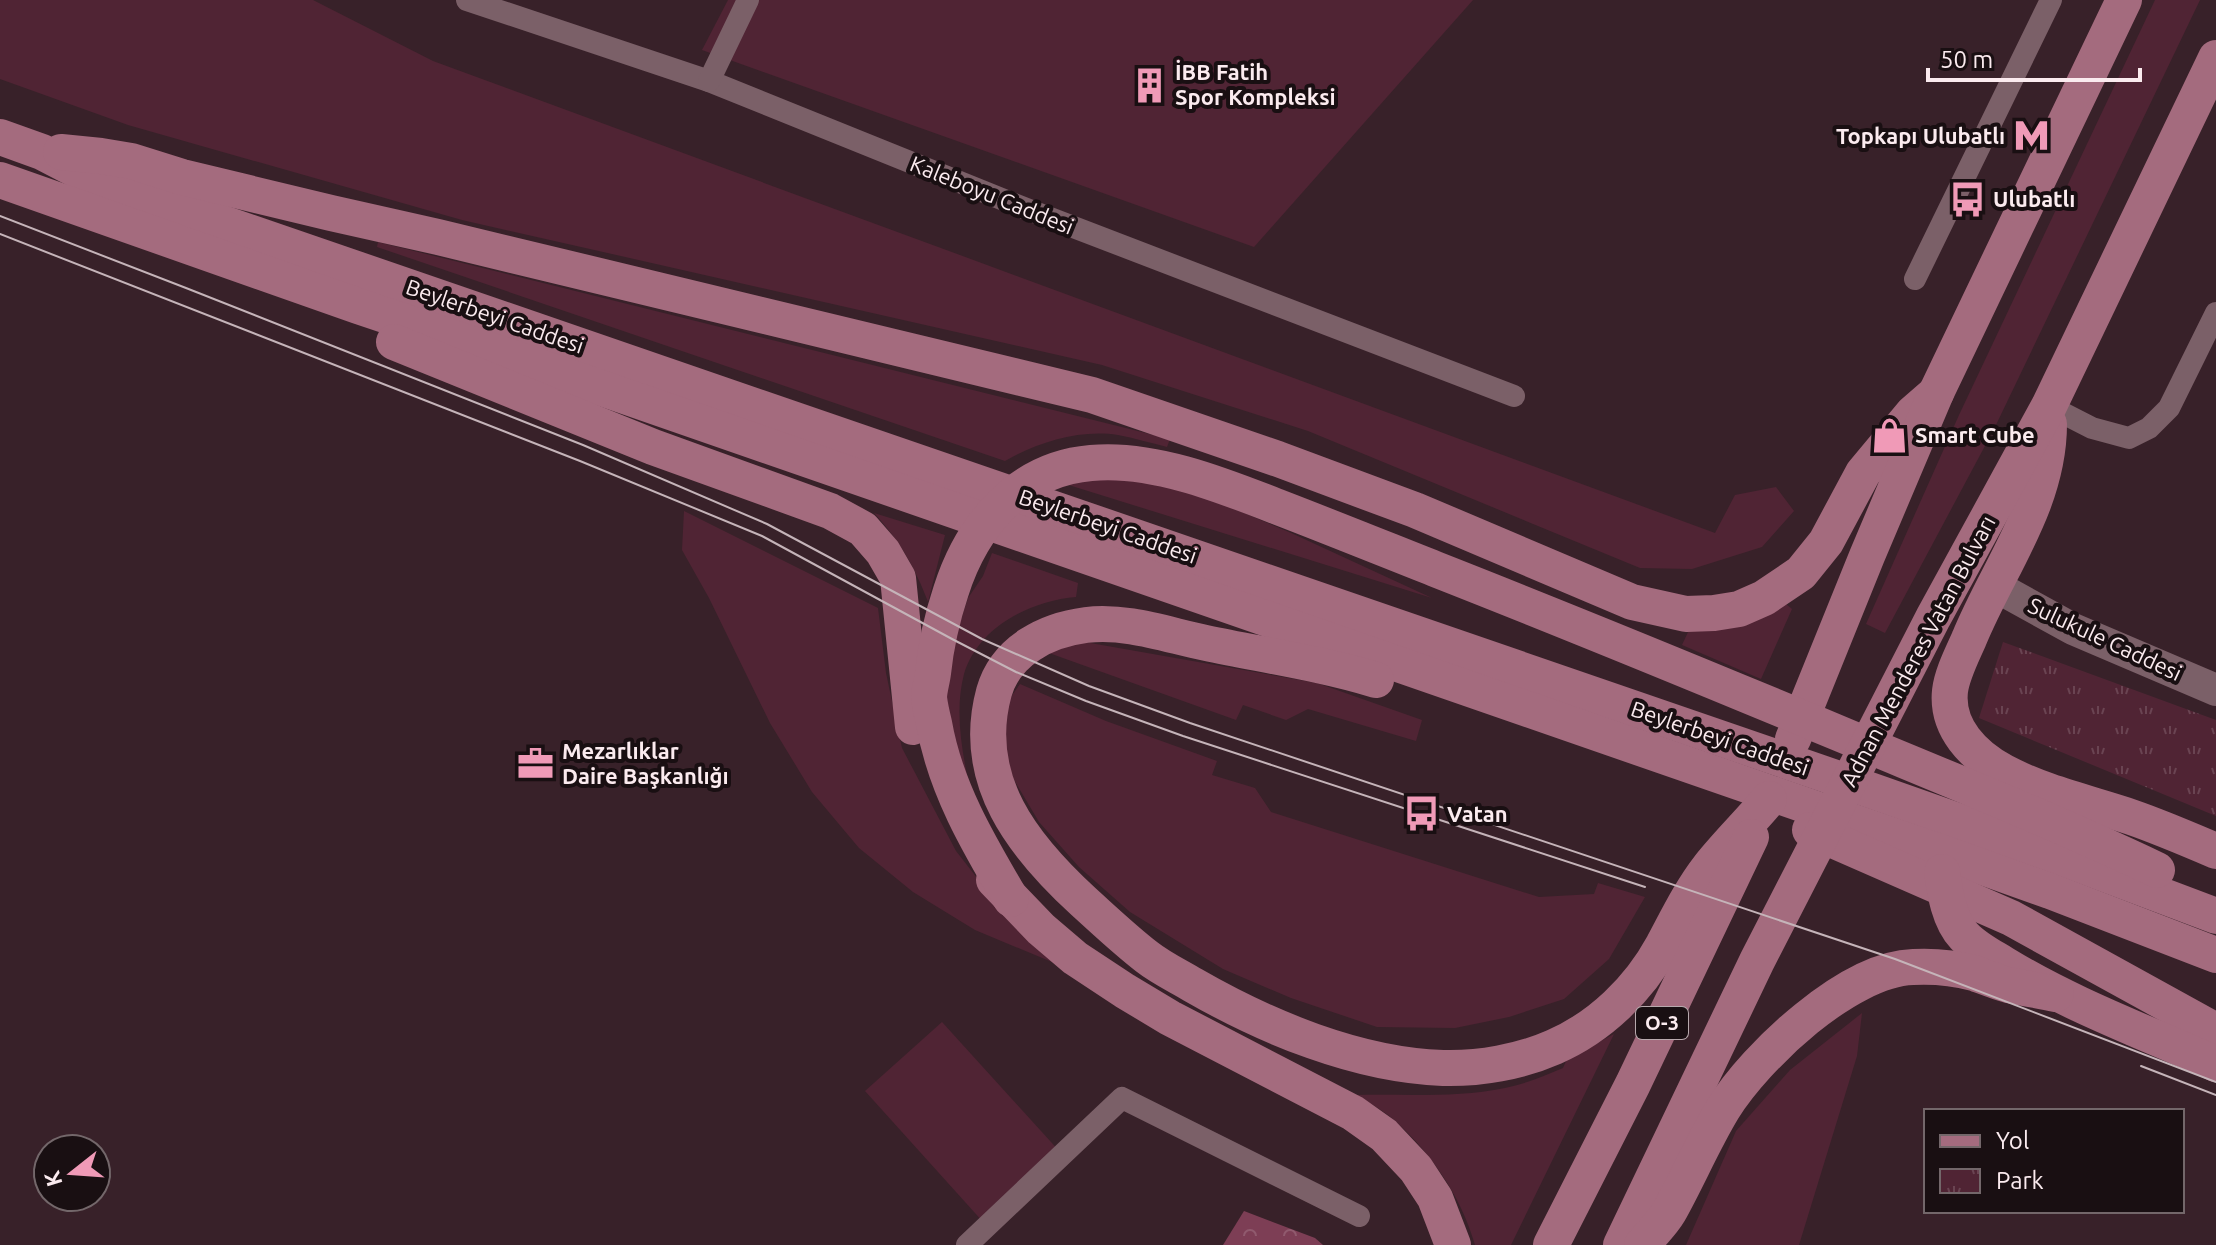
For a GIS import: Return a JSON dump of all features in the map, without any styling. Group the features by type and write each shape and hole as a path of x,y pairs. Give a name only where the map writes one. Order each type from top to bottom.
{"main road":[{"path":"42,152 131,161 182,177 1092,395 1415,510 1632,602 1686,614 1714,613 1739,609 1764,598 1801,573 1826,542 1863,473 1913,413 1936,393 2124,0"},
{"name":"Adnan Menderes Vatan Bulvarı","path":"1621,1245 1757,961 1933,618 2049,406 2212,72"},
{"name":"Beylerbeyi Caddesi","path":"0,137 42,152 92,178 1830,776 2216,916"},
{"name":"Beylerbeyi Caddesi","path":"0,180 2020,880 2216,955"},
{"path":"228,259 286,296 375,334 653,447 830,511 863,529 883,552 898,578 913,731 927,771 948,815 975,859 1041,929 1075,958 1170,1018 1353,1113 1384,1135 1416,1169 1429,1189 1453,1245"},
{"name":"O-3","path":"1551,1245 1633,1084 1769,799 1861,569 1936,393"},
{"path":"2049,406 2049,440 2036,500 1974,627 1950,690 1951,712 1957,730 1969,748 2004,772 2216,851"},
{"path":"1011,899 960,806 938,748 929,698 940,623 956,576 973,541 1001,503 1044,475 1093,462 1166,470 1227,487 1644,651 1939,774 2153,868 2216,901"},
{"path":"1486,696 1427,692 1291,659 1120,624 1091,624 1046,635 1025,647 1013,659 997,683 992,702 988,730 990,758 996,783 1016,827 1034,852 1060,880 1149,959 1225,1003 1325,1044 1376,1058 1443,1068 1504,1062 1534,1055 1557,1046 1604,1017 1625,997 1654,960 1708,868 1769,799"},
{"path":"1632,745 1661,766 1740,805 1871,856 2011,918 2216,1031"},
{"path":"2053,792 1998,791 1972,801 1953,826 1942,871 1953,916 1963,935 1980,949 2056,994 2216,1064"},
{"path":"1642,1245 1667,1215 1724,1107 1787,1034 1823,1006 1892,969 1913,967 1972,973 2006,984 2056,994"}],"street":[{"name":"Kaleboyu Caddesi","path":"467,0 709,81 1043,216 1514,396"},
{"path":"709,81 748,0"},
{"path":"1915,279 2051,0"},
{"path":"2049,406 2092,428 2129,438 2149,428 2169,408 2216,313"},
{"name":"Sulukule Caddesi","path":"1995,586 2073,629 2216,690"},
{"path":"967,1245 1122,1098 1359,1216"}],"green space":[{"path":"0,0 313,0 433,61 1715,533 1735,495 1776,487 1794,511 1762,547 1692,569 1640,568 1308,431 1102,365 462,220 128,125 0,79"},
{"path":"728,0 1473,0 1254,247 702,50"},
{"path":"2155,0 2200,0 1994,429 1885,633 1866,624 1959,415"},
{"path":"378,242 1170,439 1167,447 1118,435 1074,436 1031,448 1005,461 377,247"},
{"path":"1087,469 1197,493 1432,598 1059,482"},
{"path":"684,511 878,608 886,673 902,748 956,851 1017,929 1064,967 975,930 913,892 859,848 812,792 770,723 682,550"},
{"path":"874,513 945,535 928,602 906,554"},
{"path":"992,553 1078,583 1076,597 1041,604 1008,619 993,630 971,657 961,687 959,714 968,780 949,746 945,667 968,598 983,576"},
{"path":"1786,604 1792,609 1761,679 1682,645 1689,630"},
{"path":"1079,641 1317,683 1422,720 1416,741 1308,709 1286,720 1243,705 1236,720 1049,653"},
{"path":"2003,642 2216,720 2216,816 1979,718"},
{"path":"1020,684 1106,721 1217,761 1212,775 1255,788 1271,812 1539,897 1594,894 1598,883 1645,897 1609,959 1564,999 1509,1017 1455,1028 1377,1027 1291,998 1223,969 1130,912 1079,867 1039,822 1010,773 999,732 1006,704"},
{"path":"1862,1013 1857,1056 1799,1245 1686,1245 1736,1131 1790,1070"},
{"path":"942,1022 1061,1153 984,1223 865,1091"},
{"path":"1614,1034 1511,1245 1475,1245 1461,1208 1429,1157 1388,1115 1356,1095 1450,1094 1512,1086 1563,1068 1567,1059"},
{"path":"1244,1211 1315,1238 1323,1245 1223,1245"}],"tram line":[{"path":"0,216 583,445 767,524 982,639 1089,686 1190,723 1895,959 2216,1082"},
{"path":"0,234 580,461 762,536 1016,672 1086,701 1183,736 1645,887"},
{"path":"2141,1066 2216,1095"}],"place":[{"name":"İBB Fatih Spor Kompleksi","path":"1149,85"},
{"name":"Topkapı Ulubatlı","path":"2031,136"},
{"name":"Ulubatlı","path":"1967,199"},
{"name":"Smart Cube","path":"1889,435"},
{"name":"Mezarlıklar Daire Başkanlığı","path":"536,764"},
{"name":"Vatan","path":"1421,814"}]}
